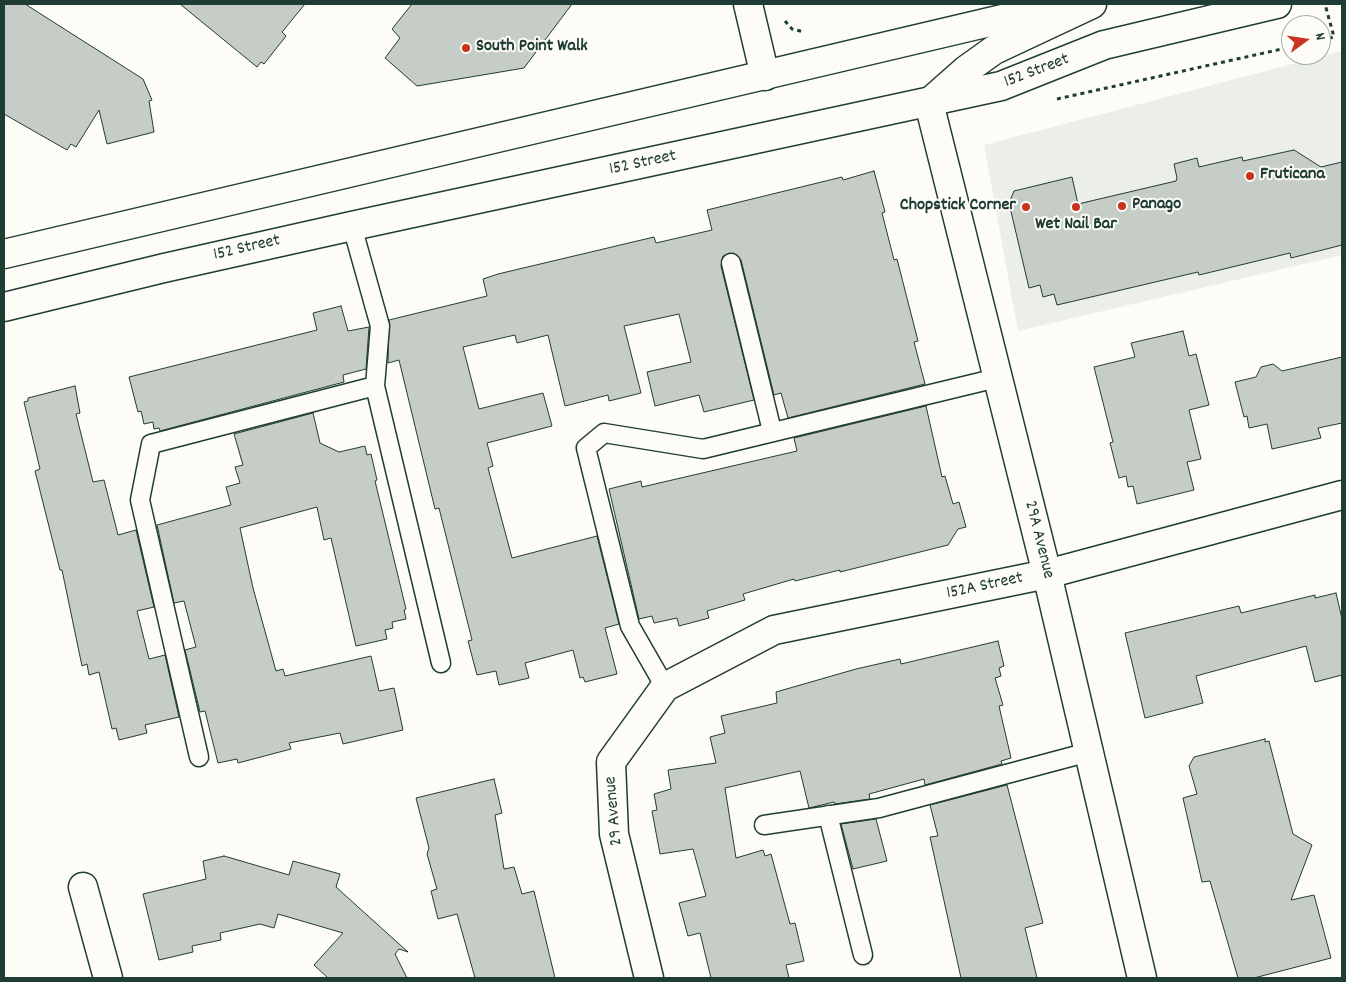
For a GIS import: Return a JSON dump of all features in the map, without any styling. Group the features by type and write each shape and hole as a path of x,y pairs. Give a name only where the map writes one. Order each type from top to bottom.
{"main road":[{"path":"748,4 765,76"},
{"path":"4,254 1066,4"},
{"path":"929,103 966,70 994,50 1092,4"},
{"name":"152 Street","path":"4,307 164,268 352,226 1001,86 1104,45 1276,4"},
{"name":"29A Avenue","path":"929,103 1047,574 1142,978"},
{"name":"152A Street","path":"665,687 774,630 1047,574 1342,495"},
{"name":"29 Avenue","path":"649,978 614,834 611,762 665,687"},
{"path":"83,887 108,978"}],"lane":[{"path":"352,226 380,326 375,386 441,663"},
{"path":"731,263 772,431"},
{"path":"665,687 630,626 586,448 604,433 703,449 997,378"},
{"path":"199,757 140,500 151,444 375,386"},
{"path":"764,825 879,808 1089,752"},
{"path":"828,815 863,955"}],"path":[{"path":"781,15 792,29 806,32"},
{"path":"1331,26 1334,37 1331,38"},
{"path":"1050,100 1281,49"}],"shaded area":[{"path":"1342,51 1342,255 1018,331 984,145 1289,65 1331,65 1331,54"}],"building":[{"path":"4,4 25,4 143,79 152,100 149,101 154,132 107,144 99,110 76,147 71,144 67,150 4,114"},
{"path":"180,4 305,4 282,32 286,36 264,64 261,62 257,67"},
{"name":"South Point Walk","path":"412,4 572,4 524,68 417,86 385,58 400,38 392,29"},
{"path":"1294,150 1321,167 1342,162 1342,245 1291,258 1290,253 1199,275 1198,272 1057,305 1054,294 1043,297 1040,285 1029,288 1009,203 1014,191 1072,177 1078,204 1176,181 1174,164 1197,158 1199,167 1242,157 1243,161"},
{"path":"874,171 885,212 882,213 894,260 897,259 918,341 914,342 925,384 788,418 781,393 774,395 741,260 734,253 723,256 721,266 754,400 704,412 699,395 655,406 647,372 691,362 679,314 624,326 641,393 609,401 608,395 565,406 548,335 517,343 515,335 463,347 479,409 543,393 552,426 487,443 493,466 488,468 512,558 597,536 619,624 605,628 617,674 585,682 583,677 580,678 573,650 525,663 529,678 499,685 496,671 477,675 468,641 472,640 439,508 435,509 399,360 388,363 389,320 487,296 483,279 498,274 654,237 656,243 712,230 707,210 842,177 843,180"},
{"path":"341,306 348,331 369,327 366,369 343,375 344,382 160,431 159,428 154,429 153,422 144,424 141,411 138,412 129,377 317,330 313,313"},
{"path":"1183,331 1189,356 1196,354 1209,405 1189,410 1201,459 1187,462 1194,490 1137,504 1133,486 1128,487 1126,476 1119,478 1110,443 1113,442 1094,367 1135,357 1131,343"},
{"path":"1342,357 1342,423 1318,428 1321,438 1272,449 1267,424 1249,428 1247,416 1244,417 1235,382 1256,377 1261,367 1273,364 1282,371"},
{"path":"75,386 80,413 76,414 93,482 104,480 118,535 136,530 154,607 137,611 149,659 165,655 179,717 145,725 147,733 119,740 116,728 112,729 99,672 89,675 87,664 82,666 62,570 60,570 35,471 40,469 24,402 28,401 28,398"},
{"path":"926,406 942,477 945,476 953,504 959,502 966,527 958,529 948,545 840,572 840,570 795,581 794,579 743,594 745,600 707,611 709,618 679,626 677,618 654,623 652,616 639,619 609,489 641,481 642,487 797,451 794,438"},
{"path":"313,413 320,443 339,452 365,446 367,455 371,454 377,480 375,481 406,609 404,610 406,619 392,622 393,628 385,630 387,639 356,646 331,538 324,540 317,507 240,528 253,588 276,671 283,669 285,676 371,656 379,691 394,688 403,730 343,744 340,733 289,743 291,749 238,763 237,759 218,763 205,711 200,712 185,650 196,647 184,601 174,603 157,525 231,505 226,487 240,483 235,467 243,465 234,434"},
{"path":"1336,593 1342,619 1342,675 1315,682 1306,646 1196,676 1203,703 1145,718 1125,633 1239,606 1241,613 1315,595 1315,598"},
{"path":"998,641 1004,666 999,668 1001,676 995,678 1003,705 999,706 1011,758 1001,761 1002,764 925,785 924,779 869,794 870,799 835,804 834,802 809,808 800,771 725,788 736,858 763,850 765,856 771,854 790,924 795,923 804,961 786,965 789,978 711,978 700,933 688,936 679,903 706,896 693,849 660,854 652,811 657,810 654,794 671,789 668,770 716,763 710,737 725,733 721,716 777,703 776,692 856,669 900,659 901,664"},
{"path":"1265,739 1265,742 1269,741 1293,834 1312,845 1291,900 1314,895 1331,958 1254,978 1238,978 1210,881 1202,882 1183,798 1197,794 1189,766 1194,757"},
{"path":"494,779 502,813 495,815 504,869 514,867 522,894 534,891 555,978 475,978 457,914 438,919 431,891 437,889 427,854 429,848 416,798"},
{"path":"1007,785 1043,923 1025,928 1037,978 961,978 930,837 938,836 930,805"},
{"path":"876,819 887,861 853,869 841,824"},
{"path":"224,856 289,875 293,861 340,874 336,887 408,952 399,949 395,954 407,978 328,978 314,965 343,933 278,914 274,928 260,924 220,933 221,940 192,946 193,952 159,960 143,894 206,879 203,861"}],"place":[{"name":"South Point Walk","path":"466,48"},
{"name":"Fruticana","path":"1250,176"},
{"name":"Panago","path":"1122,206"},
{"name":"Chopstick Corner","path":"1026,207"},
{"name":"Wet Nail Bar","path":"1076,207"}]}
